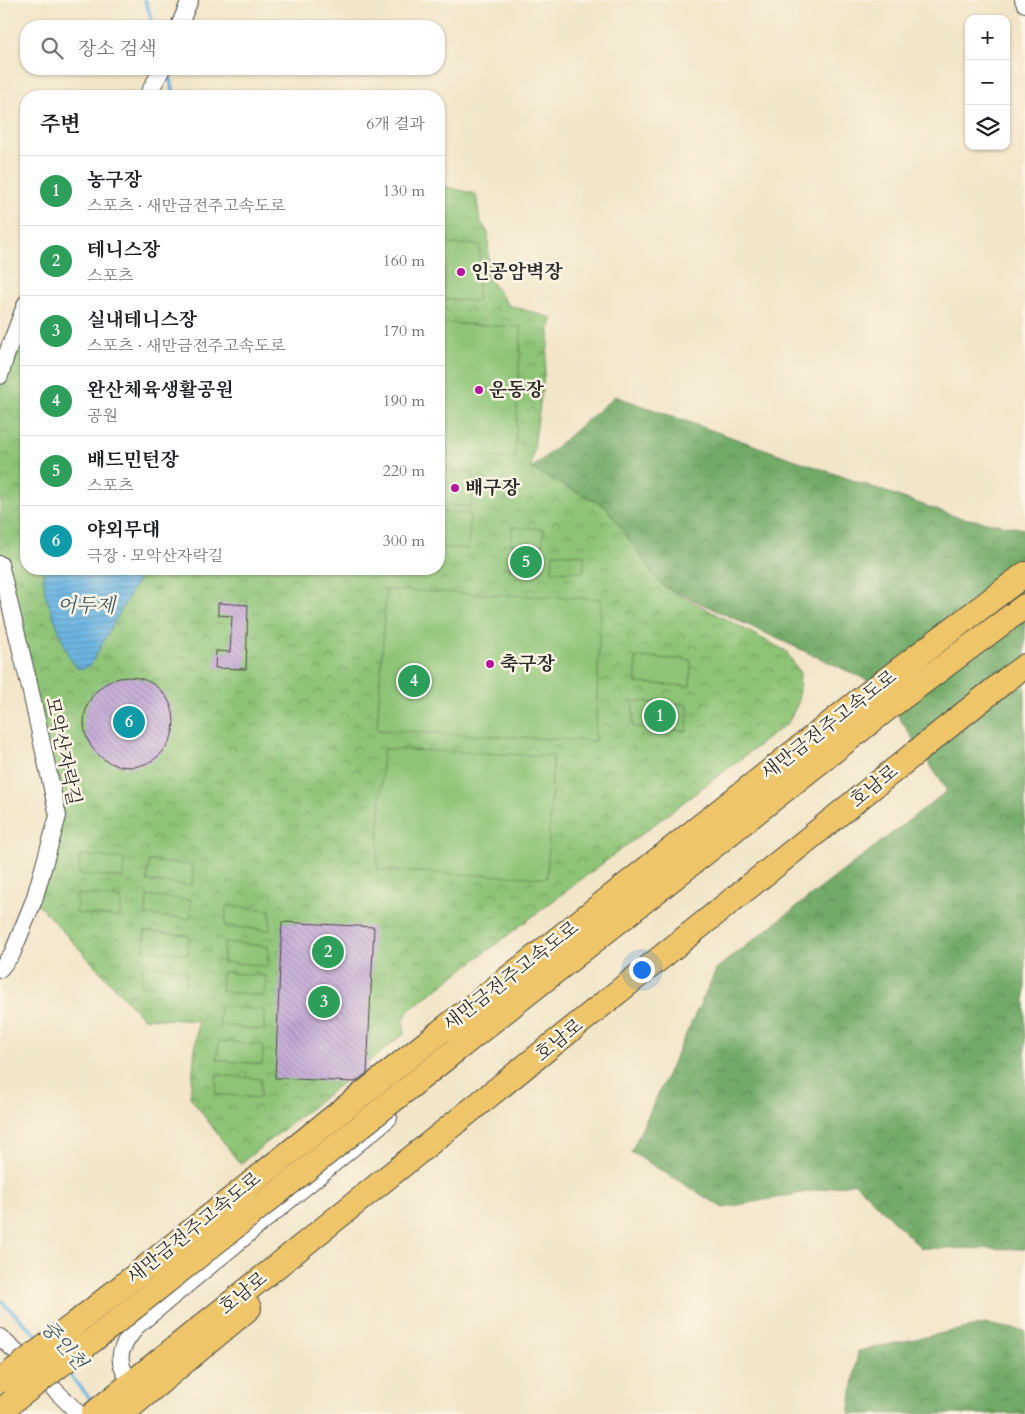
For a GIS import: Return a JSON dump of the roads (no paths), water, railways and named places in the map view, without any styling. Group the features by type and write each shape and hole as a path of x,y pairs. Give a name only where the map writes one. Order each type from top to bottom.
{"highway":[{"name":"새만금전주고속도로","path":"0,1381 76,1323 870,692 1025,574"},
{"name":"새만금전주고속도로","path":"0,1411 92,1341 888,708 1025,606"},
{"name":"호남로","path":"122,1414 159,1371 1025,666"},
{"name":"호남로","path":"93,1414 159,1371 1025,682"}],"street":[{"path":"182,20 190,0"},
{"path":"1023,0 1025,4"},
{"path":"150,90 158,75"},
{"path":"0,376 20,319"},
{"name":"모악산자락길","path":"0,564 58,816 34,900 12,954 0,969"},
{"path":"128,1378 122,1368 120,1359 122,1347 137,1326 402,1108"},
{"path":"0,1337 79,1414"}],"water":[{"name":"어두제","path":"43,575 141,575 91,664 84,669 77,668 69,657 45,594"}],"waterway":[{"path":"145,0 152,20"},
{"path":"169,75 173,90"},
{"name":"중인천","path":"0,1300 42,1340"},
{"name":"중인천","path":"67,1371 94,1404"}],"place":[{"name":"인공암벽장","path":"461,272"},
{"name":"운동장","path":"479,390"},
{"name":"배구장","path":"455,488"},
{"name":"배드민턴장","path":"526,562"},
{"name":"축구장","path":"490,664"},
{"name":"완산체육생활공원","path":"414,681"},
{"name":"농구장","path":"660,716"},
{"name":"야외무대","path":"129,722"},
{"name":"테니스장","path":"328,952"},
{"name":"실내테니스장","path":"324,1002"}]}
